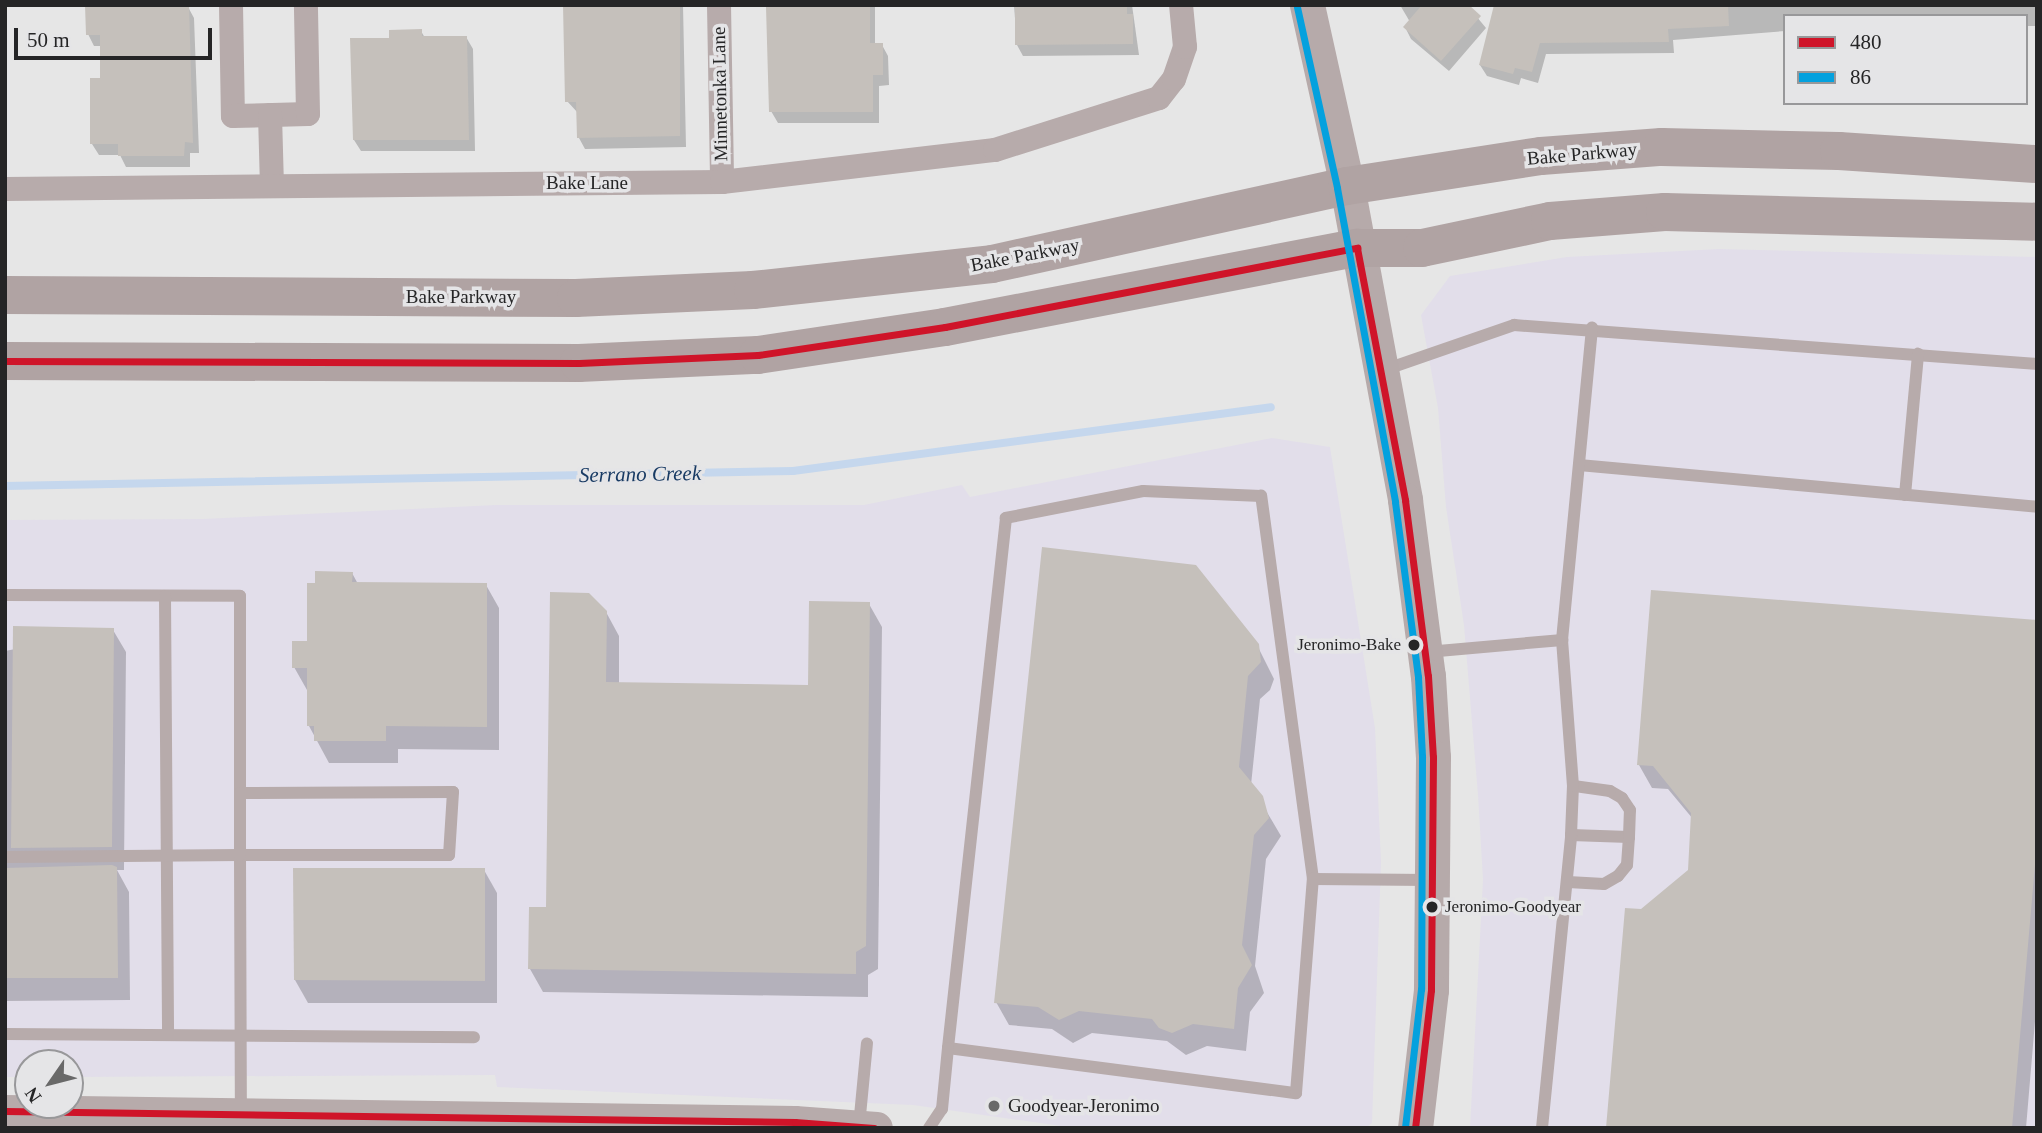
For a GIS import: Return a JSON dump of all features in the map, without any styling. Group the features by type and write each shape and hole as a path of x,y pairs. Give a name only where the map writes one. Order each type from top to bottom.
{"main road":[{"path":"1307,5 1347,186 1405,500 1425,653 1433,757 1431,990 1415,1128"},
{"name":"Bake Parkway","path":"5,295 576,298 753,290 992,264 1347,186 1541,156 1662,147 1839,151 2037,164"},
{"path":"5,360 579,363 758,355 945,327 1357,248 1422,248 1550,221 1665,212 2037,222"}],"street":[{"path":"231,5 233,116 308,114 306,5"},
{"name":"Minnetonka Lane","path":"719,5 722,182"},
{"name":"Bake Lane","path":"5,189 722,182 995,150 1159,98 1174,79 1185,47 1181,5"},
{"path":"270,115 272,186"},
{"path":"5,1111 41,1120 868,1127"}],"lane":[{"path":"1381,371 1514,325 1592,327 2037,364"},
{"path":"1542,1128 1571,835 1573,786 1562,640 1592,327"},
{"path":"1905,495 1919,354"},
{"path":"1579,465 2037,507"},
{"path":"929,1128 942,1109 948,1048 1006,518 1143,491 1261,496 1314,879 1296,1093 948,1048"},
{"path":"5,595 240,596 239,1034 242,1122"},
{"path":"165,596 169,856 168,1034"},
{"path":"1425,653 1562,640"},
{"path":"1567,882 1604,884 1618,876 1627,865 1629,837 1630,810 1622,799 1610,791 1573,786"},
{"path":"5,857 449,855 453,792 240,793"},
{"path":"1571,835 1629,837"},
{"path":"1314,879 1433,880"},
{"path":"5,1034 474,1037"},
{"path":"867,1043 868,1127"}],"shaded area":[{"path":"1719,249 2037,257 2037,1128 1470,1128 1483,880 1478,795 1464,625 1446,507 1438,408 1421,315 1450,276 1567,257"},
{"path":"1272,438 1330,447 1375,728 1381,862 1372,1123 1366,1128 1075,1128 913,1105 497,1087 495,1075 84,1077 84,1049 14,1049 14,1077 5,1077 5,520 203,519 496,505 864,505 962,485 970,497"}],"building":[{"path":"85,5 189,5 193,143 185,142 184,156 118,156 118,144 90,144 90,78 100,78 100,35 86,35"},
{"path":"563,5 680,5 680,136 577,138 576,102 565,102"},
{"path":"1015,5 1127,5 1127,14 1133,14 1133,44 1015,45"},
{"path":"1422,5 1469,5 1481,16 1441,61 1403,27"},
{"path":"1494,5 1728,5 1729,26 1668,29 1669,42 1540,43 1532,72 1515,68 1513,74 1479,65"},
{"path":"870,6 870,43 883,43 883,75 873,75 873,112 769,112 766,7"},
{"path":"422,29 422,36 467,36 469,140 353,140 350,38 389,38 389,30"},
{"path":"1042,547 1196,565 1259,644 1261,662 1248,676 1239,767 1263,796 1269,818 1254,835 1242,945 1252,965 1238,988 1234,1029 1193,1024 1172,1033 1159,1028 1152,1019 1079,1011 1059,1020 1038,1007 994,1003"},
{"path":"315,571 353,572 352,582 487,583 487,727 386,726 386,741 314,741 314,726 307,726 307,668 292,668 292,641 307,641 307,583 315,583"},
{"path":"1651,590 2037,620 2037,842 2012,1128 1606,1128 1625,908 1641,909 1688,870 1691,813 1653,766 1637,765"},
{"path":"550,592 589,593 607,611 606,682 808,685 809,601 870,602 866,946 856,952 856,974 528,969 529,907 546,907"},
{"path":"13,626 114,628 112,847 11,848"},
{"path":"117,867 118,978 5,978 5,868"},
{"path":"293,868 485,868 485,981 294,980"}],"waterway":[{"name":"Serrano Creek","path":"5,486 793,471 1271,407"}],"transit line":[{"name":"86","path":"1297,7 1337,188 1395,502 1418,677 1422,757 1421,989 1405,1127"},
{"name":"480","path":"1357,248 1405,500 1428,676 1433,757 1431,990 1415,1128"},
{"name":"480","path":"5,361 579,363 758,355 945,327 1357,248"},
{"name":"480","path":"5,1111 795,1122 874,1128"}],"place":[{"name":"Jeronimo-Bake","path":"1414,645"},
{"name":"Jeronimo-Goodyear","path":"1432,907"},
{"name":"Goodyear-Jeronimo","path":"994,1106"}]}
